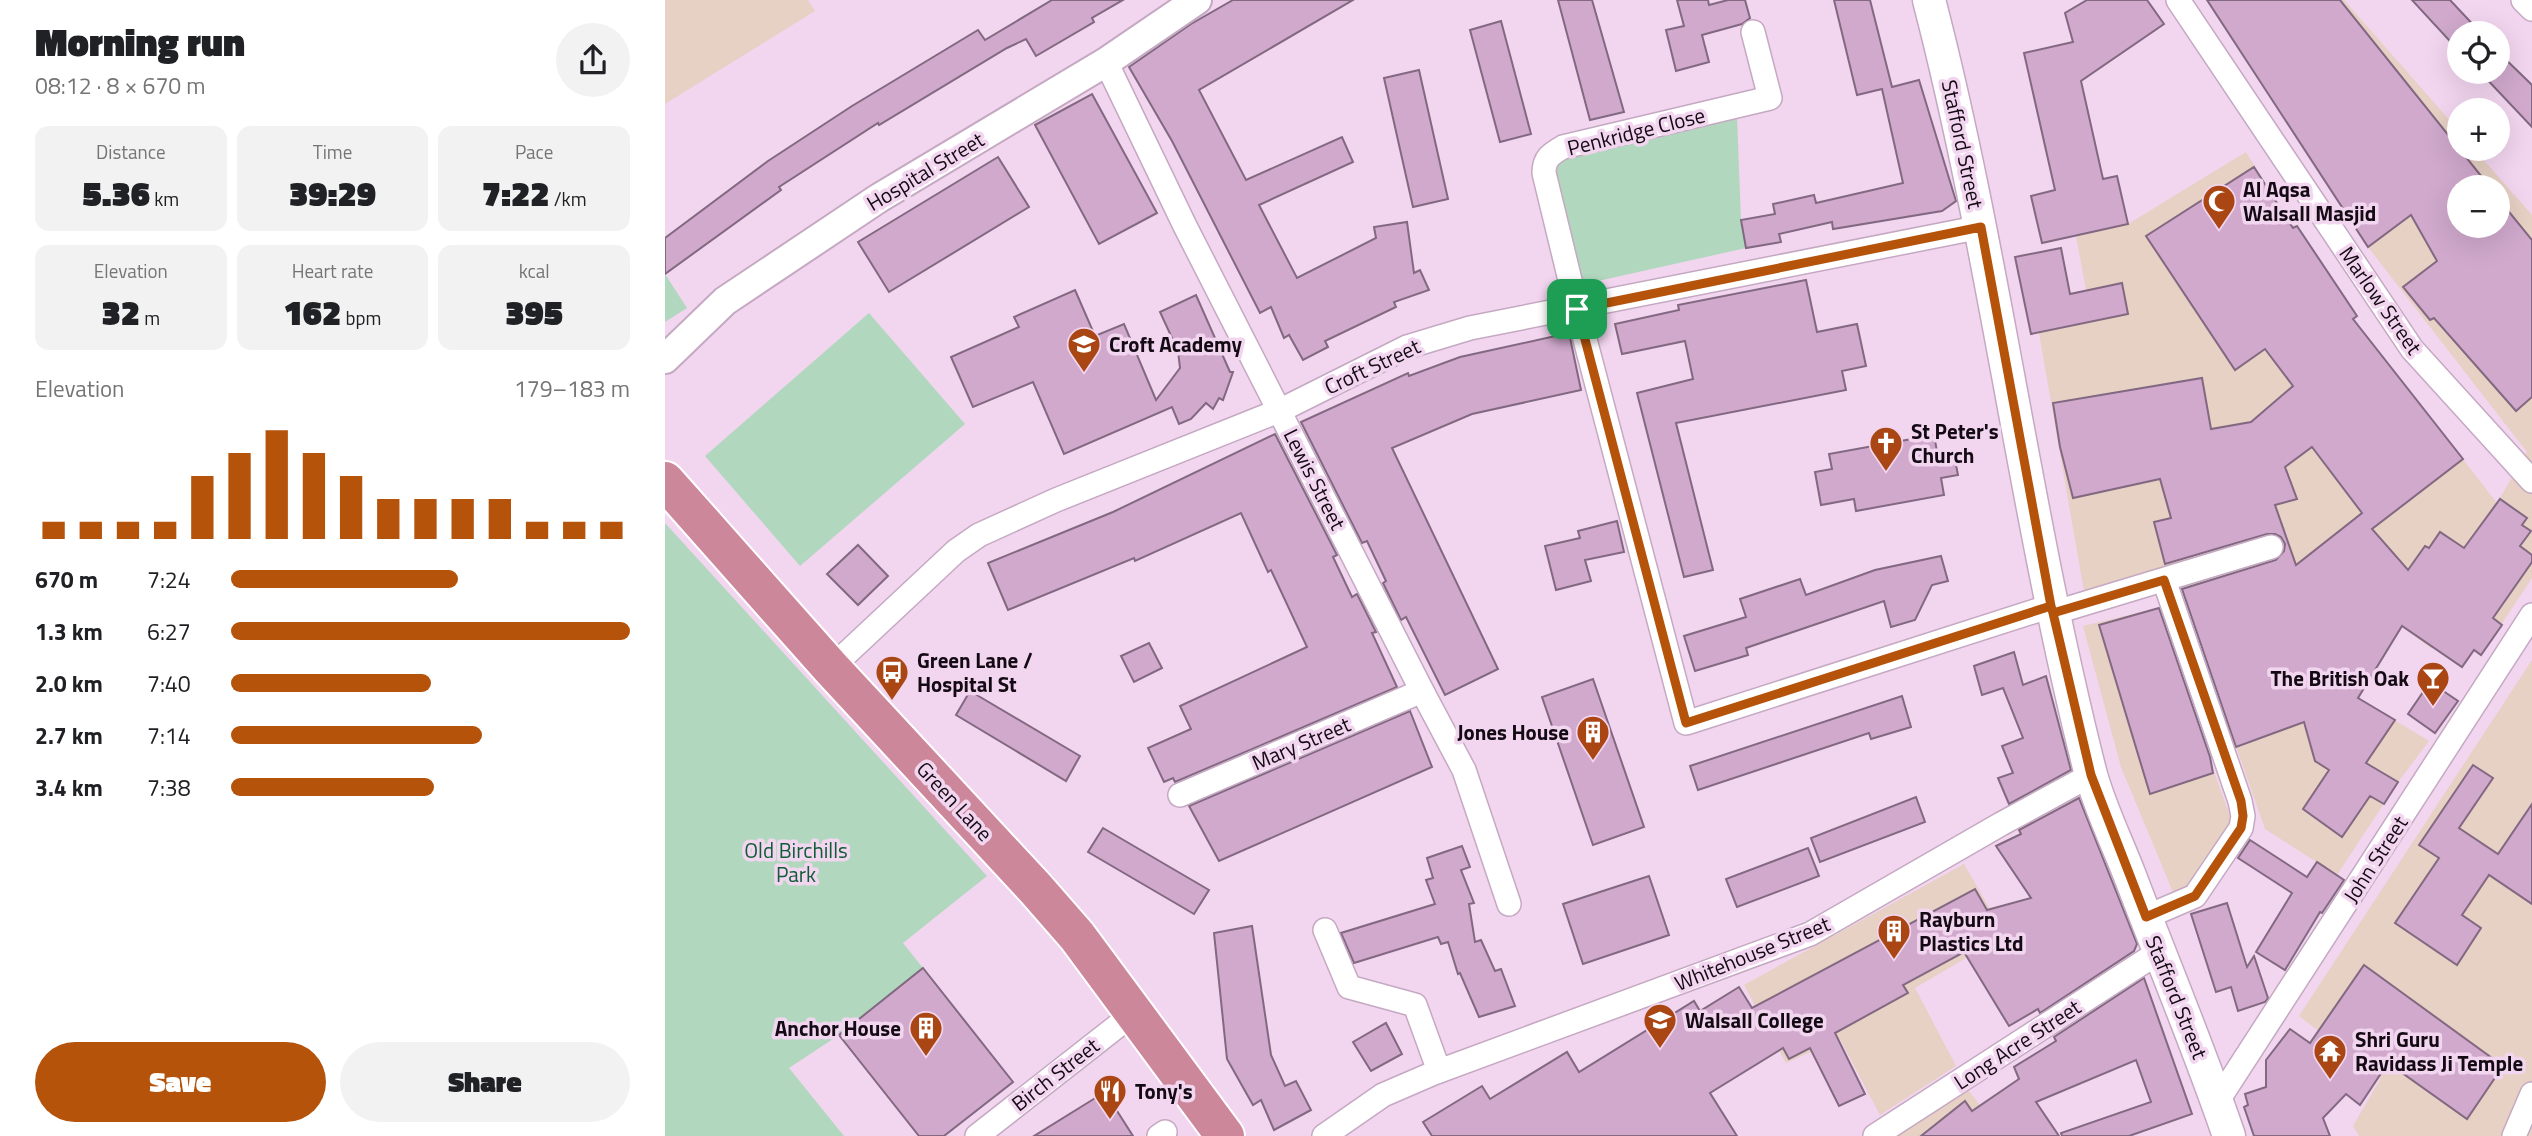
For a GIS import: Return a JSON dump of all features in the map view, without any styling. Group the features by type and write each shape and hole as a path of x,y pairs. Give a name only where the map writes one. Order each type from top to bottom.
{"highway":[{"name":"Green Lane","path":"665,481 831,668 1077,936 1225,1136"}],"main road":[{"name":"Stafford Street","path":"1929,0 1955,102 2052,610 2091,775 2196,1041 2229,1136"}],"street":[{"name":"Hospital Street","path":"665,359 736,294 879,198 1106,62 1197,0"},
{"name":"Marlow Street","path":"2178,0 2412,349 2532,481"},
{"path":"2523,0 2532,9"},
{"name":"Penkridge Close","path":"1577,309 1544,173 1544,164 1550,154 1563,147 1770,98 1753,32"},
{"name":"Lewis Street","path":"1106,62 1185,226 1464,770 1509,904"},
{"name":"Croft Street","path":"831,668 956,551 979,535 1056,500 1281,410 1407,347 1470,328 1577,309 1981,227"},
{"path":"1577,309 1686,723 2052,610 2164,580 2271,547"},
{"path":"2146,917 2195,896 2241,828 2243,816 2241,801 2164,580"},
{"name":"John Street","path":"2217,1101 2532,615"},
{"name":"Mary Street","path":"1179,795 1422,691"},
{"name":"Whitehouse Street","path":"1324,1136 1383,1095 1439,1071 1810,933 2091,775"},
{"path":"1325,930 1349,987 1415,1006 1439,1071"},
{"name":"Long Acre Street","path":"1875,1136 2159,952"},
{"name":"Birch Street","path":"977,1136 1134,1013"},
{"path":"2514,1136 2532,1094"}],"shaded area":[{"path":"665,0 808,0 815,11 665,104"},
{"path":"2207,0 2344,0 2447,117 2447,161 2485,161 2497,175 2447,175 2447,238 2510,238 2510,190 2532,215 2532,578 2481,655 2446,629 2432,649 2402,627 2358,698 2429,741 2398,782 2337,875 2265,829 2180,586 2290,553 2286,531 2084,591 2039,333 2128,314 2121,283 2086,290 2076,236 2128,224 2246,152 2291,225 2297,226 2357,316 2353,319 2497,503 2527,452 2368,247"},
{"path":"2158,608 2174,661 2231,819 2188,895 2173,892 2121,767 2083,626"},
{"path":"2532,660 2532,1136 2359,1136 2353,1126 2381,1078 2299,1016"},
{"path":"1964,864 2005,935 1915,988 1956,1066 1880,1115 1840,1039 1786,1063 1744,985"},
{"path":"1968,1090 2005,1136 1896,1136"}],"green space":[{"path":"1737,116 1741,220 1746,248 1589,283 1579,280 1554,172 1560,154"},
{"path":"665,274 687,308 665,322"},
{"path":"869,313 965,424 800,566 705,456"},
{"name":"Old Birchills Park","path":"665,523 987,876 903,943 923,968 839,1035 789,1068 844,1136 665,1136"}],"building":[{"path":"1052,0 1123,0 1092,18 1094,22 1036,56 1026,39 879,125 878,123 779,187 781,190 665,274 665,238 768,161 852,106 978,30 985,40"},
{"path":"1233,0 1353,0 1199,90 1246,180 1342,137 1353,162 1259,205 1297,278 1376,238 1374,227 1407,222 1414,273 1420,270 1429,290 1394,302 1396,307 1325,341 1328,347 1303,360 1289,335 1284,338 1271,307 1260,313 1172,141 1129,67 1191,24"},
{"path":"1558,0 1592,0 1624,112 1590,120"},
{"path":"1677,0 1708,0 1709,5 1728,0 1745,0 1750,18 1742,24 1702,35 1709,62 1676,71 1666,30 1684,26"},
{"path":"1834,0 1870,0 1892,87 1919,80 1956,201 1942,211 1833,229 1832,222 1779,234 1781,242 1746,248 1741,220 1775,214 1773,204 1814,195 1816,203 1903,183 1882,89 1857,95"},
{"path":"2087,0 2147,0 2164,24 2081,81 2103,179 2117,176 2128,224 2042,243 2031,196 2055,190 2024,53 2073,42 2065,13"},
{"path":"2207,0 2340,0 2447,133 2447,161 2469,161 2480,175 2447,175 2447,238 2510,238 2510,213 2532,240 2532,397 2516,411 2434,318 2430,320 2403,287 2437,261 2411,215 2368,247"},
{"path":"2412,0 2450,0 2470,21 2447,21 2447,38"},
{"path":"1501,21 1531,134 1500,142 1470,30"},
{"path":"2510,64 2532,85 2532,127 2510,104 2510,98 2505,98 2491,84 2510,84"},
{"path":"1419,70 1448,199 1413,207 1384,78"},
{"path":"1092,94 1157,213 1099,244 1035,125"},
{"path":"998,157 1029,207 889,292 858,242"},
{"path":"2254,167 2293,228 2297,226 2357,316 2353,319 2463,459 2372,529 2408,570 2425,546 2429,548 2440,532 2464,548 2500,499 2527,518 2522,525 2531,531 2520,546 2532,555 2532,562 2493,618 2502,625 2481,655 2474,650 2462,667 2402,626 2358,698 2395,720 2366,763 2398,782 2384,804 2370,796 2342,837 2303,809 2329,770 2315,761 2304,722 2236,747 2182,589 2276,560 2284,551 2285,544 2281,537 2267,534 2165,564 2154,522 2171,518 2160,479 2073,498 2060,447 2053,403 2202,378 2211,429 2251,422 2293,386 2265,349 2235,370 2146,236","holes":["2312,447 2362,513 2296,565 2275,505 2297,499 2285,467"]},
{"path":"2061,248 2070,294 2122,283 2128,314 2031,334 2015,257"},
{"path":"1806,280 1817,332 1857,324 1866,366 1842,371 1846,390 1676,423 1713,570 1684,577 1637,393 1693,379 1685,341 1622,354 1615,324 1679,310 1678,305"},
{"path":"1075,290 1095,336 1124,324 1156,400 1180,368 1178,351 1160,312 1196,295 1230,372 1233,372 1223,400 1219,398 1213,409 1206,403 1191,419 1179,424 1172,407 1064,454 1033,382 973,407 951,357 1019,327 1014,317"},
{"path":"1569,333 1581,390 1472,414 1392,448 1498,669 1445,695 1406,617 1401,620 1367,541 1362,543 1301,422 1408,373 1409,376 1460,357"},
{"path":"1275,434 1337,555 1333,557 1352,597 1357,594 1376,632 1372,633 1397,687 1175,782 1173,778 1164,782 1148,748 1191,729 1180,706 1307,647 1241,513 1135,561 1134,558 1008,610 988,563 1113,512"},
{"name":"St Peter's Church","path":"1934,435 1938,457 1954,455 1958,475 1941,478 1944,495 1856,511 1854,499 1821,505 1815,472 1832,469 1829,454"},
{"path":"1617,521 1624,552 1585,560 1591,581 1556,590 1545,546 1580,538 1578,531"},
{"path":"858,545 888,576 858,605 827,574"},
{"path":"1941,556 1948,581 1932,585 1915,620 1891,627 1884,601 1746,648 1748,655 1695,671 1684,636 1746,617 1740,599 1800,579 1806,595 1875,570"},
{"path":"2159,608 2210,757 2213,773 2150,794 2099,625"},
{"path":"1149,643 1162,668 1134,682 1121,656"},
{"path":"2014,652 2023,685 2046,676 2071,770 2009,804 1998,778 2013,773 2002,746 2023,738 2003,688 1982,695 1974,666"},
{"name":"Jones House","path":"1593,679 1644,827 1593,845 1542,697"},
{"name":"The British Oak","path":"2430,682 2458,701 2435,733 2408,714"},
{"path":"970,691 1080,756 1066,781 956,715"},
{"path":"1902,696 1911,727 1871,739 1869,733 1698,790 1690,766"},
{"path":"1410,711 1432,767 1219,861 1189,806"},
{"path":"2473,765 2493,778 2459,828 2498,854 2532,804 2532,904 2489,875 2462,915 2481,928 2457,965 2395,923 2439,858 2419,845"},
{"path":"1916,797 1925,822 1820,862 1811,838"},
{"path":"2079,798 2137,944 2134,951 2040,1013 2038,1009 2009,1026 1964,952 1903,985 1908,993 1835,1033 1865,1094 1839,1106 1810,1048 1789,1059 1783,1048 1710,1093 1737,1136 1432,1136 1423,1122 1482,1086 1490,1099 1567,1052 1579,1072 1694,1001 1700,1011 1739,987 1752,1008 1975,889 1987,910 2031,898 1996,846 2021,834 2019,830"},
{"path":"1103,828 1209,890 1194,914 1088,852"},
{"path":"2250,840 2307,877 2317,862 2344,880 2322,913 2320,912 2285,970 2256,952 2292,893 2238,858"},
{"path":"1462,846 1470,867 1461,870 1474,903 1469,904 1475,942 1481,940 1495,971 1501,969 1515,1006 1479,1017 1460,973 1458,974 1448,942 1441,944 1438,937 1354,963 1341,933 1435,904 1426,880 1433,878 1427,858"},
{"path":"1808,848 1819,876 1737,907 1726,879"},
{"path":"1649,876 1669,935 1583,964 1563,904"},
{"path":"2227,903 2247,967 2254,956 2268,998 2265,1002 2238,1011 2231,987 2216,992 2191,914"},
{"path":"1252,926 1271,1055 1285,1086 1296,1081 1311,1110 1274,1130 1261,1100 1253,1105 1227,1059 1214,933"},
{"path":"2364,965 2503,1066 2467,1119 2388,1063 2360,1105 2346,1094 2323,1118 2330,1136 2254,1136 2244,1107 2248,1105 2245,1094 2266,1087 2266,1060 2290,1029 2310,1043"},
{"name":"Anchor House","path":"923,968 1013,1082 944,1136 919,1136 839,1035"},
{"path":"2144,978 2192,1114 2129,1136 2062,1136 2061,1133 2151,1102 2136,1060 2036,1102 2059,1136 1921,1136 1965,1101 1972,1111 2019,1079 2014,1067 2056,1041 2054,1037"},
{"path":"1386,1023 1402,1054 1371,1071 1353,1042"},
{"path":"1105,1092 1133,1136 1034,1136"}],"place":[{"name":"Al Aqsa Walsall Masjid","path":"2219,231"},
{"name":"Croft Academy","path":"1084,374"},
{"name":"St Peter's Church","path":"1886,473"},
{"name":"Green Lane / Hospital St","path":"892,702"},
{"name":"The British Oak","path":"2433,708"},
{"name":"Jones House","path":"1593,762"},
{"name":"Rayburn Plastics Ltd","path":"1894,961"},
{"name":"Walsall College","path":"1660,1050"},
{"name":"Anchor House","path":"926,1058"},
{"name":"Shri Guru Ravidass Ji Temple","path":"2330,1081"},
{"name":"Tony's","path":"1110,1121"}],"route":[{"path":"1577,309 1655,291 1981,227 2051,606 2091,775 2146,917 2195,896 2229,848 2241,828 2243,816 2241,801 2164,580 2053,613 2051,606 1686,723 1577,309"}]}
